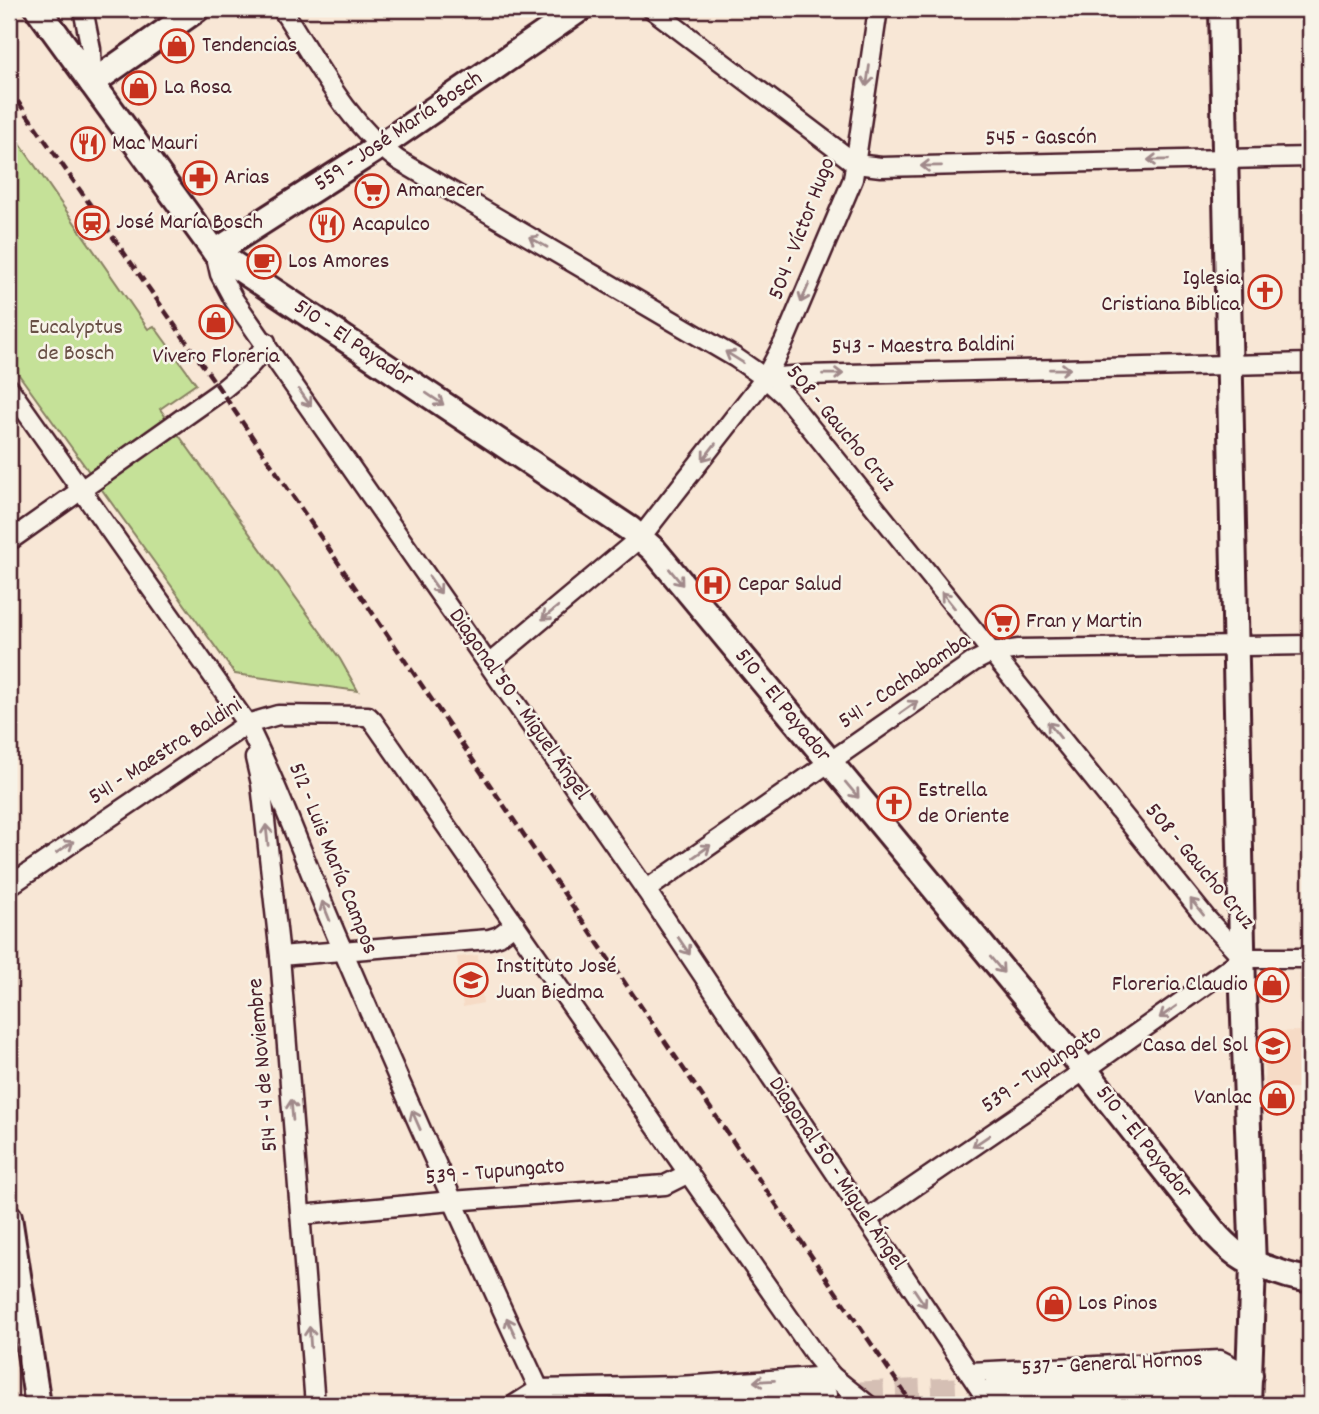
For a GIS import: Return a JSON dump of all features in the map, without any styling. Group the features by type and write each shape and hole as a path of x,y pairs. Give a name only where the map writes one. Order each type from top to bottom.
{"street":[{"name":"Diagonal 50 - Miguel Ángel","path":"38,9 215,252 225,285 646,890 980,1390 994,1397"},
{"path":"83,9 91,49 92,83"},
{"path":"92,83 197,9"},
{"name":"508 - Gaucho Cruz","path":"282,9 358,125 379,146 398,160 736,358 785,396 1206,918 1243,957"},
{"name":"559 - José María Bosch","path":"215,252 379,146 580,9"},
{"path":"652,9 856,164"},
{"name":"504 - Víctor Hugo","path":"765,378 784,342 849,191 856,164 878,9"},
{"path":"1222,9 1243,957 1264,1268 1248,1405"},
{"name":"545 - Gascón","path":"856,164 881,167 1310,157"},
{"name":"510 - El Payador","path":"215,252 641,537 1085,1070 1217,1236 1242,1259 1264,1268"},
{"path":"9,541 221,391 252,365 260,356 266,342"},
{"name":"543 - Maestra Baldini","path":"765,378 804,374 1310,363"},
{"path":"489,664 641,537 765,378"},
{"name":"512 - Luis María Campos","path":"9,388 247,724 275,782 342,949 452,1201 539,1389"},
{"name":"541 - Cochabamba","path":"646,890 973,662 991,653 1019,649 1310,645"},
{"name":"541 - Maestra Baldini","path":"9,886 247,724 278,715 368,716 515,924"},
{"name":"514 - 4 de Noviembre","path":"247,724 261,784 280,956 315,1405"},
{"path":"280,956 489,939 499,936 515,924 689,1172 828,1386"},
{"path":"1243,957 1310,958"},
{"name":"539 - Tupungato","path":"867,1219 1220,976 1243,957"},
{"name":"539 - Tupungato","path":"301,1215 665,1185 675,1182 689,1172"},
{"path":"9,1217 38,1405"},
{"path":"1264,1268 1310,1262"},
{"path":"1264,1268 1296,1279 1310,1279"},
{"name":"537 - General Hornos","path":"970,1372 1220,1360 1250,1375"},
{"name":"537 - General Hornos","path":"994,1397 1119,1384 1215,1380 1250,1375"},
{"name":"537 - General Hornos","path":"1027,1405 1226,1394 1250,1375"},
{"path":"624,1405 678,1403 828,1386"},
{"path":"514,1405 539,1389 828,1386 868,1405"}],"shaded area":[{"name":"Instituto José Juan Biedma","path":"478,955 483,1003 463,1007 457,957"},
{"path":"1299,974 1310,974 1310,1088 1265,1088 1263,1032 1300,1031"}],"green space":[{"name":"Eucalyptus de Bosch","path":"9,128 148,329 154,326 196,384 160,409 340,659 358,691 235,674 9,361"}],"tunnel":[{"path":"824,1395 995,1388"}],"railway":[{"path":"9,89 221,391 913,1405"}],"place":[{"name":"Tendencias","path":"177,46"},
{"name":"La Rosa","path":"139,88"},
{"name":"Mac Mauri","path":"88,144"},
{"name":"Arias","path":"200,178"},
{"name":"Amanecer","path":"372,191"},
{"name":"José María Bosch","path":"92,223"},
{"name":"Acapulco","path":"327,225"},
{"name":"Los Amores","path":"264,262"},
{"name":"Iglesia Cristiana Biblica","path":"1265,292"},
{"name":"Vivero Floreria","path":"216,322"},
{"name":"Cepar Salud","path":"713,585"},
{"name":"Fran y Martin","path":"1002,622"},
{"name":"Estrella de Oriente","path":"894,804"},
{"name":"Instituto José Juan Biedma","path":"471,980"},
{"name":"Floreria Claudio","path":"1272,985"},
{"name":"Casa del Sol","path":"1273,1046"},
{"name":"Vanlac","path":"1277,1098"},
{"name":"Los Pinos","path":"1054,1304"}]}
